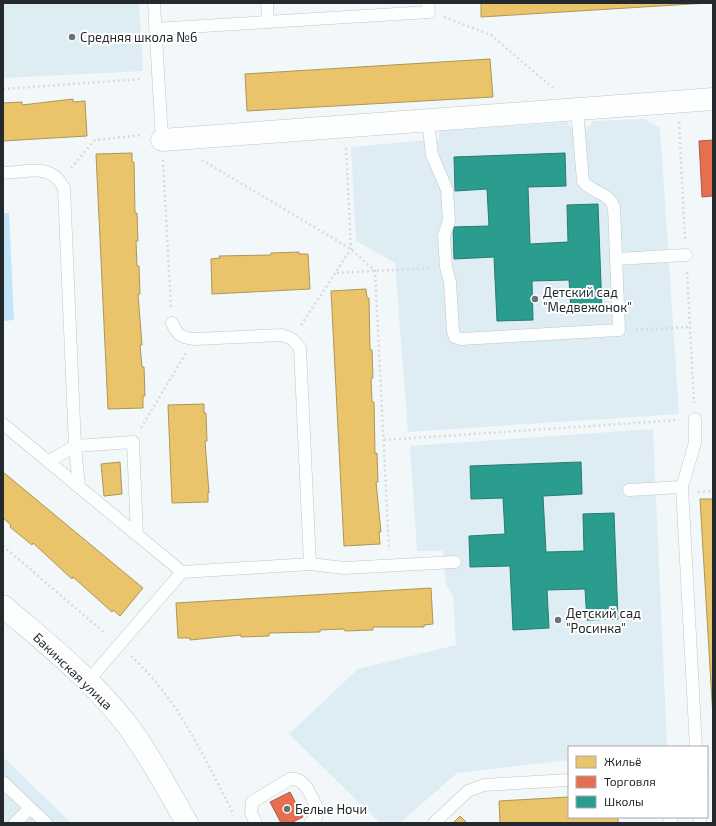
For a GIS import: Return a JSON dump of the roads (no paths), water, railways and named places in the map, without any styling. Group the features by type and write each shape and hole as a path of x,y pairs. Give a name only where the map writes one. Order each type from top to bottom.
{"street":[{"path":"162,136 345,127 577,108 713,99"},
{"name":"Бакинская улица","path":"3,606 88,680 109,703 136,738 187,823"}],"lane":[{"path":"154,3 162,136"},
{"path":"267,3 268,22"},
{"path":"155,29 268,22 429,7"},
{"path":"428,121 432,155 447,190 449,221 444,236 446,267 450,282 453,331 455,337 461,339 619,330 614,207 612,202 586,186 583,181 577,108"},
{"path":"3,173 40,172 51,174 60,181 64,188 75,446 79,487"},
{"path":"616,259 686,255"},
{"path":"172,323 176,332 184,338 195,339 282,336 292,339 300,348 310,564"},
{"path":"695,419 695,443 682,487 696,746"},
{"path":"3,424 182,572 310,564 344,568 455,562"},
{"path":"48,462 75,446 132,442 137,535"},
{"path":"629,490 682,487"},
{"path":"88,680 182,572"},
{"path":"256,823 251,813 252,802 290,779 295,778 303,782 318,810 316,818 310,823"},
{"path":"434,823 468,791 484,785 568,780"},
{"path":"3,782 46,823"},
{"path":"15,823 30,808"}],"place":[{"name":"Средняя школа №6","path":"72,37"},
{"name":"Детский сад \"Медвежонок\"","path":"535,299"},
{"name":"Детский сад \"Росинка\"","path":"558,620"},
{"name":"Белые Ночи","path":"287,809"}]}
